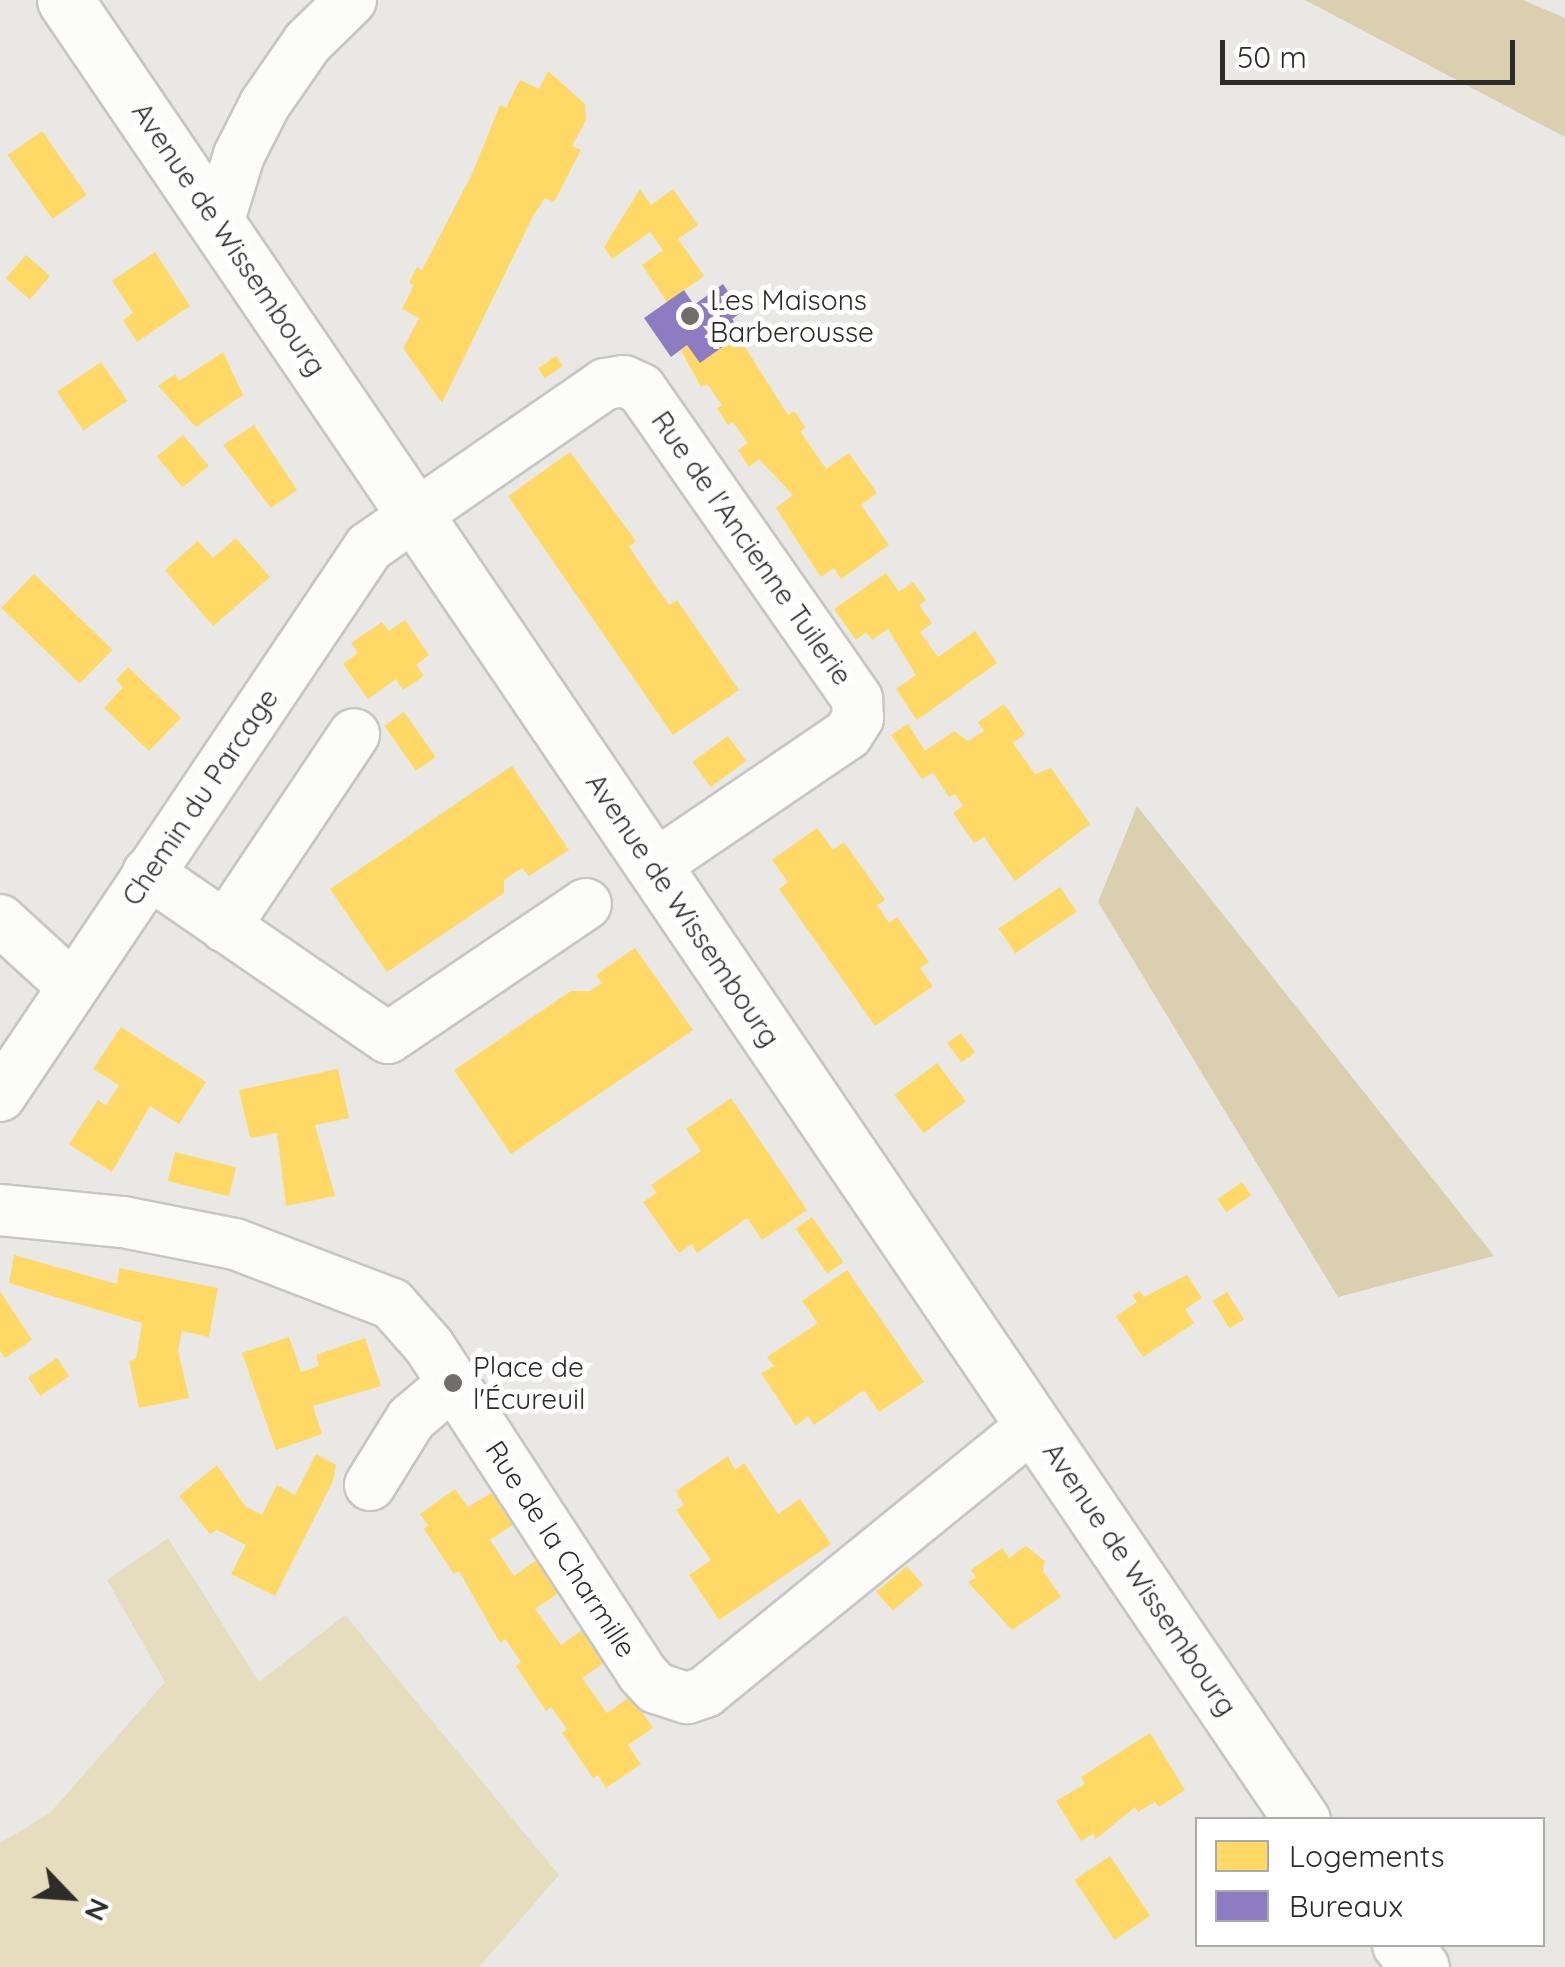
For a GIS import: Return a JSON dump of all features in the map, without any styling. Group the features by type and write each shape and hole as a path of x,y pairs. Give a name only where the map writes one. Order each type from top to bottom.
{"main road":[{"name":"Avenue de Wissembourg","path":"64,0 418,514 652,867 1300,1817"},
{"path":"1403,1947 1421,1967"}],"street":[{"path":"218,223 251,130 308,42 351,0"},
{"name":"Rue de l'Ancienne Tuilerie","path":"418,514 604,384 624,381 641,390 858,699 858,718 848,734 652,867"},
{"name":"Chemin du Parcage","path":"0,1096 369,548 418,514"},
{"path":"225,927 354,734"},
{"path":"148,873 388,1038 586,904"},
{"path":"0,920 72,986"},
{"name":"Rue de la Charmille","path":"0,1210 180,1231 281,1257 392,1304 454,1383 642,1674 656,1688 687,1698 705,1692 1034,1424"},
{"path":"370,1485 412,1419 454,1383"}],"shaded area":[{"path":"1305,0 1523,0 1565,18 1565,137"},
{"path":"1137,806 1494,1256 1338,1297 1098,902"},
{"path":"168,1538 259,1682 345,1615 559,1875 479,1967 0,1967 0,1843 50,1813 165,1682 107,1580"}],"building: Logements":[{"path":"548,71 585,104 586,120 572,146 581,150 554,202 545,198 533,216 442,403 403,348 419,318 402,309 414,285 409,283 417,267 422,270 472,174 500,105 506,108 520,80 539,89"},
{"path":"42,131 87,195 52,219 8,155"},
{"path":"640,189 651,205 673,189 698,225 678,239 704,276 667,302 642,265 663,250 650,232 612,259 604,247"},
{"path":"155,252 190,306 137,342 123,320 133,313 112,281"},
{"path":"26,255 50,276 30,299 6,278"},
{"path":"738,336 788,415 794,411 806,428 800,431 826,469 849,453 877,493 861,505 889,545 841,579 834,568 821,577 776,508 793,495 759,459 749,467 738,450 748,443 733,422 728,425 717,408 722,405 707,384 701,387 681,350 687,345 700,363"},
{"path":"223,352 243,395 196,427 158,386 175,374 179,381"},
{"path":"556,356 563,366 545,378 538,369"},
{"path":"101,362 127,401 83,431 57,392"},
{"path":"254,425 297,490 271,508 223,445"},
{"path":"183,435 209,466 183,487 157,457"},
{"path":"570,452 636,541 629,547 669,605 677,600 739,690 673,735 508,496"},
{"path":"236,538 270,577 213,626 165,570 198,541 213,558"},
{"path":"886,573 899,592 913,582 926,600 919,605 932,623 920,632 938,657 975,631 997,663 917,720 896,689 916,675 888,629 872,640 866,632 856,640 834,609"},
{"path":"34,574 112,650 80,684 1,608"},
{"path":"405,620 429,655 416,665 424,676 403,690 396,679 368,699 343,664 358,653 351,643 382,622 389,631"},
{"path":"128,667 181,718 149,751 104,708 123,687 116,680"},
{"path":"1004,704 1025,734 1013,743 1035,774 1051,768 1090,824 1015,881 984,837 974,843 953,813 963,806 955,794 949,797 933,773 922,779 891,735 908,724 925,751 954,731 968,741 984,731 978,722"},
{"path":"404,712 436,757 416,771 384,726"},
{"path":"728,736 746,761 711,787 692,762"},
{"path":"512,766 569,850 529,876 522,868 504,880 504,893 387,972 330,889"},
{"path":"817,828 833,850 844,842 885,900 877,905 889,923 897,917 929,962 920,968 933,986 875,1026 779,889 788,882 772,860"},
{"path":"1060,887 1077,912 1015,953 999,928"},
{"path":"635,948 693,1030 511,1154 454,1070 571,991 590,991 602,983 596,975"},
{"path":"121,1027 206,1082 179,1124 150,1106 112,1172 69,1144 98,1100 106,1106 119,1085 93,1069"},
{"path":"961,1033 975,1052 961,1062 947,1043"},
{"path":"937,1063 966,1101 924,1133 895,1095"},
{"path":"338,1069 349,1118 315,1125 335,1196 286,1206 277,1133 250,1138 239,1090"},
{"path":"731,1098 807,1210 762,1240 747,1218 697,1253 692,1244 679,1253 643,1202 657,1193 651,1185 701,1151 686,1129"},
{"path":"175,1152 236,1167 229,1196 168,1181"},
{"path":"1242,1182 1251,1195 1227,1212 1217,1199"},
{"path":"812,1217 844,1262 827,1274 796,1228"},
{"path":"14,1255 117,1284 119,1268 218,1288 209,1337 182,1331 178,1350 189,1398 139,1408 129,1361 136,1359 142,1323 9,1283"},
{"path":"847,1270 924,1382 879,1412 864,1390 814,1425 808,1416 796,1426 761,1373 774,1366 767,1357 818,1323 802,1301"},
{"path":"1187,1275 1202,1298 1185,1309 1194,1323 1143,1357 1116,1316 1137,1302 1132,1295 1140,1291 1144,1297"},
{"path":"0,1291 32,1340 5,1358 0,1351"},
{"path":"1227,1292 1244,1319 1230,1328 1213,1301"},
{"path":"289,1337 301,1372 319,1366 316,1355 365,1338 381,1386 313,1406 322,1434 276,1450 242,1353"},
{"path":"57,1358 69,1376 40,1396 28,1378"},
{"path":"316,1454 336,1465 333,1481 275,1596 231,1574 246,1545 217,1530 210,1534 179,1496 217,1465 245,1506 262,1515 277,1485 295,1495"},
{"path":"728,1456 735,1470 744,1463 778,1514 800,1499 831,1544 719,1620 689,1575 711,1560 676,1510 684,1505 676,1491"},
{"path":"455,1489 468,1507 493,1492 514,1524 490,1540 514,1576 538,1559 560,1592 535,1609 561,1645 585,1628 607,1661 582,1678 607,1713 631,1696 653,1728 628,1745 641,1764 606,1788 598,1775 593,1778 562,1733 567,1729 551,1707 546,1711 516,1666 521,1662 505,1639 500,1643 459,1571 454,1574 424,1529 428,1525 420,1514"},
{"path":"1026,1546 1045,1561 1043,1571 1061,1597 1012,1630 968,1582 976,1577 971,1570 1002,1548 1009,1558"},
{"path":"907,1566 923,1585 892,1611 876,1592"},
{"path":"1150,1733 1185,1790 1159,1807 1155,1802 1138,1812 1135,1807 1096,1839 1093,1834 1081,1841 1056,1801 1085,1784 1081,1777"},
{"path":"1110,1856 1150,1916 1115,1940 1074,1880"}],"building: Bureaux":[{"path":"723,284 742,312 732,319 742,333 700,363 687,345 671,357 644,318 684,290 694,305"}],"place":[{"name":"Les Maisons Barberousse","path":"690,316"},
{"name":"Place de l'Écureuil","path":"453,1383"}]}
